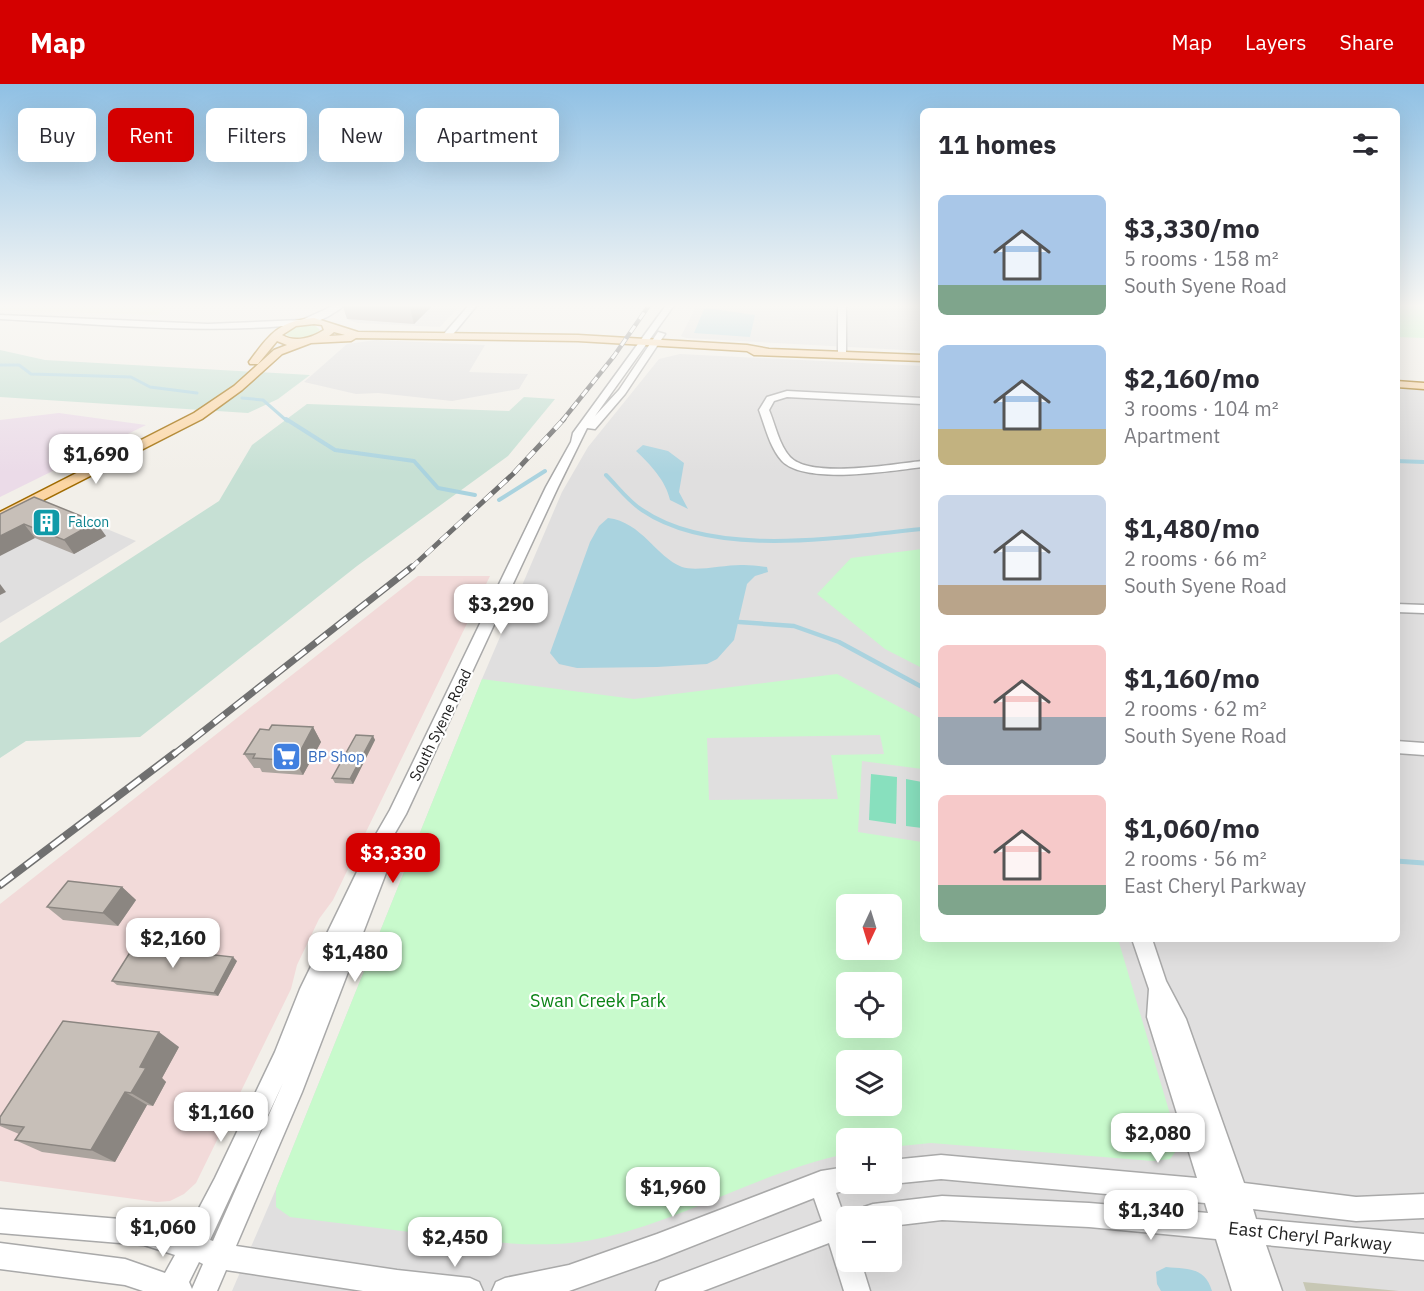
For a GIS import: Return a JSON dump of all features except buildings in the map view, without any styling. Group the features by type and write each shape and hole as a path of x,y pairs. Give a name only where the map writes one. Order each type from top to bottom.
{"main road":[{"path":"0,508 194,408 217,394 255,360"},
{"path":"0,518 172,431 229,395 269,360"},
{"path":"1400,382 1424,381"},
{"path":"1400,383 1424,386"}],"street":[{"name":"South Syene Road","path":"174,1290 284,1057 307,996 377,848 397,814 552,487 576,442 578,433 635,360"},
{"path":"920,401 787,394 770,399 764,410 786,460 798,466 832,472 920,464"},
{"path":"1400,608 1424,609"},
{"path":"1400,747 1424,749"},
{"name":"South Syene Road","path":"204,1291 291,1092 352,941 397,814"},
{"path":"1143,942 1157,985 1175,1019 1238,1195 1269,1291"},
{"path":"1157,985 1158,1017 1245,1291"},
{"name":"East Cheryl Parkway","path":"902,1172 941,1167 1159,1185 1356,1209 1424,1206"},
{"path":"505,1291 569,1278 657,1247 821,1183 836,1181"},
{"path":"821,1183 836,1214"},
{"name":"East Cheryl Parkway","path":"902,1213 942,1208 1089,1215 1424,1247"},
{"path":"0,1221 144,1233 220,1256 397,1284 470,1291"},
{"path":"669,1291 836,1227"},
{"path":"0,1256 125,1272 174,1290"},
{"path":"851,1272 857,1291"}],"shaded area":[{"path":"0,360 51,360 310,375 278,399 248,413 0,397"},
{"path":"329,360 476,360 469,372 528,374 519,389 452,401 378,393 356,394 304,382"},
{"path":"658,360 808,360 920,366 920,942 1400,942 1400,389 1424,390 1424,1291 232,1291 276,1189 482,679 562,492 588,447"},
{"path":"524,397 555,399 508,456 357,566 140,737 26,741 0,758 0,643 219,501 252,445 307,404 509,411"},
{"path":"59,413 146,425 0,497 0,420"},
{"path":"51,506 136,541 0,623 0,532"},
{"path":"418,576 490,576 333,900 319,919 297,965 291,989 196,1183 184,1194 170,1201 157,1202 0,1181 0,904"},
{"path":"1303,1282 1399,1291 1306,1291"}],"green space":[{"path":"920,549 920,667 885,649 817,594 851,558"},
{"name":"Swan Creek Park","path":"837,674 920,718 920,769 862,761 858,832 920,842 920,942 1119,942 1175,1131 1176,1151 1170,1159 1153,1161 931,1143 902,1146 902,1128 836,1128 836,1157 785,1171 636,1229 563,1244 520,1244 456,1238 290,1217 276,1207 276,1189 482,679 634,699","holes":["880,735 884,754 831,755 838,799 709,800 707,738"]},
{"path":"871,774 897,777 896,824 869,820"},
{"path":"906,779 920,782 920,828 906,826"}],"water":[{"path":"643,445 668,451 684,463 679,492 688,509 670,500 652,467 636,451"},
{"path":"608,518 630,526 664,556 682,567 696,569 744,565 767,567 768,572 755,576 747,584 734,640 717,659 707,664 577,668 559,664 550,653 590,542 599,526"},
{"path":"1166,1267 1188,1269 1200,1273 1209,1283 1212,1291 1161,1291 1157,1284 1156,1272"}],"waterway":[{"path":"0,365 19,365 31,374 131,377 150,387 197,393"},
{"path":"242,398 263,400 287,421"},
{"path":"286,419 335,450 414,461 438,488 475,495"},
{"path":"1400,461 1424,462"},
{"path":"499,500 545,471"},
{"path":"606,475 642,510 671,525 705,535 741,540 778,541 920,529"},
{"path":"739,622 794,626 839,642 920,686"},
{"path":"1400,861 1424,863"}],"railway":[{"path":"562,421 611,360"},
{"path":"411,568 513,474 564,419"},
{"path":"173,755 412,567"},
{"path":"0,885 175,753"}],"place":[{"name":"Falcon","path":"47,522"},
{"name":"BP Shop","path":"287,756"}]}
